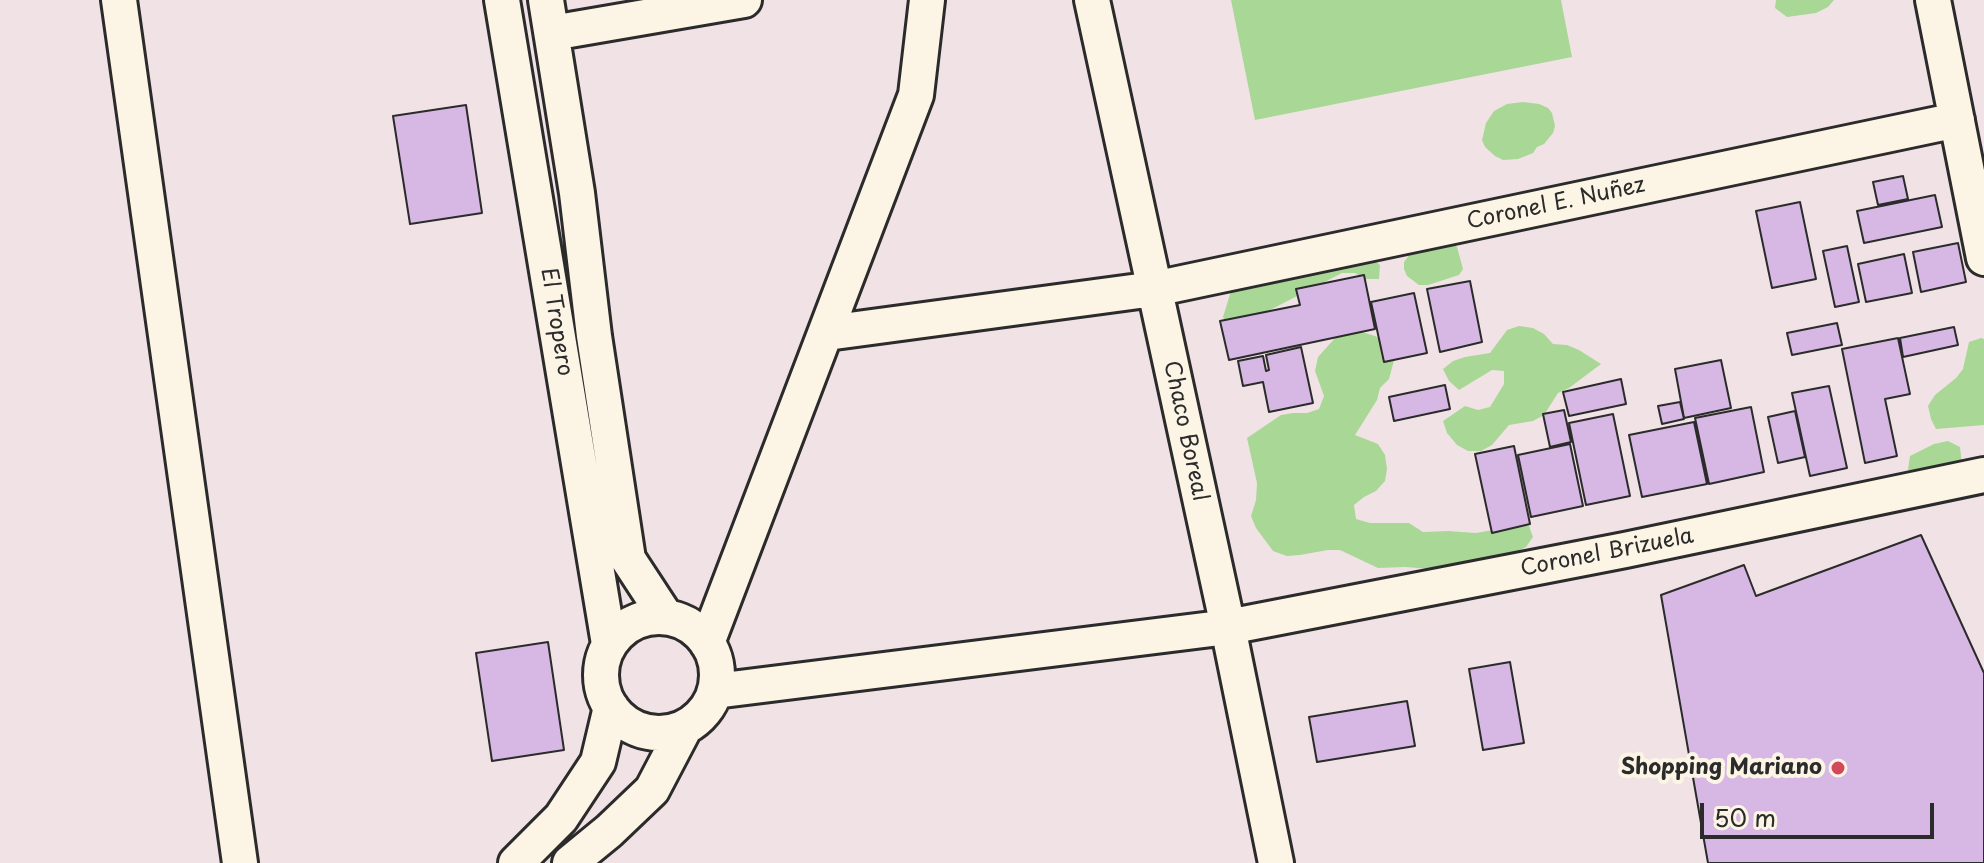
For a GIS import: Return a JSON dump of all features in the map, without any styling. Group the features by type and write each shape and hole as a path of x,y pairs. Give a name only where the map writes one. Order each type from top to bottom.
{"street":[{"path":"119,0 240,863"},
{"name":"El Tropero","path":"502,0 609,644"},
{"name":"El Tropero","path":"546,0 577,193 594,336 628,559 666,617"},
{"path":"552,33 744,0"},
{"path":"707,643 916,95 927,0"},
{"name":"Chaco Boreal","path":"1092,0 1276,863"},
{"path":"1933,0 1984,258"},
{"name":"Coronel E. Nuñez","path":"827,333 1154,289 1957,120"},
{"name":"Coronel Brizuela","path":"715,691 1228,627 1625,550 1984,475"},
{"path":"666,617 697,631 707,643 715,658 715,691 698,719 684,729 652,733 636,729 621,720 603,693 600,676 609,644 620,632 634,622 666,617"},
{"path":"516,863 561,818 598,762 611,707"},
{"path":"570,863 652,790 684,729"}],"green space":[{"path":"1231,0 1561,0 1572,57 1255,120"},
{"path":"1776,0 1834,0 1816,13 1787,17 1775,8"},
{"path":"1523,102 1548,108 1555,126 1553,133 1533,153 1518,159 1503,160 1485,147 1482,140 1486,123 1494,111 1507,104"},
{"path":"1452,242 1457,247 1463,269 1459,275 1428,285 1419,285 1407,276 1404,262 1412,251"},
{"path":"1369,256 1380,265 1379,279 1342,273 1270,310 1241,333 1228,329 1223,317 1231,291 1240,282"},
{"path":"1519,326 1533,328 1553,344 1579,350 1601,364 1558,393 1544,415 1533,421 1509,425 1492,445 1481,451 1468,451 1457,445 1447,433 1443,421 1465,406 1478,410 1490,407 1504,384 1504,371 1492,370 1459,390 1449,381 1443,369 1453,361 1490,353 1507,330"},
{"path":"1348,331 1375,336 1396,353 1389,379 1380,388 1377,400 1355,435 1378,444 1385,455 1387,469 1385,481 1376,491 1354,505 1356,519 1370,523 1409,523 1423,532 1476,533 1529,526 1533,537 1526,547 1500,561 1460,571 1378,568 1340,550 1287,556 1273,551 1251,516 1257,483 1247,438 1281,415 1319,409 1324,396 1315,371 1318,357 1336,337"},
{"path":"1984,339 1984,425 1936,429 1928,406 1935,395 1963,369 1969,342"},
{"path":"1948,441 1960,447 1963,474 1950,498 1938,504 1914,482 1908,469 1910,456"}],"building":[{"path":"466,105 482,213 410,224 393,116"},
{"path":"1903,176 1908,199 1878,205 1873,182"},
{"path":"1935,195 1942,227 1864,243 1857,211"},
{"path":"1800,202 1816,279 1772,288 1756,211"},
{"path":"1958,243 1966,282 1921,292 1913,252"},
{"path":"1847,246 1859,302 1835,307 1823,251"},
{"path":"1904,254 1912,293 1866,302 1858,264"},
{"path":"1364,275 1375,329 1229,360 1220,321 1300,305 1296,289"},
{"path":"1470,281 1482,342 1440,352 1427,289"},
{"path":"1414,293 1427,353 1384,362 1371,302"},
{"path":"1837,323 1842,345 1792,355 1787,333"},
{"path":"1954,327 1958,345 1903,357 1900,338"},
{"path":"1898,338 1910,394 1885,399 1897,456 1865,463 1842,349"},
{"path":"1301,347 1313,403 1269,412 1263,382 1243,386 1238,361 1263,356 1266,371 1269,370 1266,355"},
{"path":"1721,360 1731,408 1684,418 1675,369"},
{"path":"1621,379 1626,404 1569,416 1563,392"},
{"path":"1445,385 1450,409 1394,421 1389,397"},
{"path":"1829,386 1847,468 1810,476 1792,393"},
{"path":"1680,402 1684,419 1662,424 1658,406"},
{"path":"1751,407 1764,472 1709,484 1695,418"},
{"path":"1564,410 1571,442 1550,447 1543,414"},
{"path":"1795,411 1805,457 1778,463 1768,417"},
{"path":"1613,414 1630,496 1586,505 1569,423"},
{"path":"1694,422 1707,484 1642,497 1629,435"},
{"path":"1570,444 1583,506 1531,517 1518,455"},
{"path":"1514,446 1530,524 1492,533 1475,454"},
{"name":"Shopping Mariano","path":"1921,535 1984,673 1984,863 1708,863 1661,595 1744,565 1756,596"},
{"path":"548,642 564,750 492,761 476,653"},
{"path":"1510,662 1524,743 1483,750 1469,669"},
{"path":"1407,701 1415,746 1317,762 1309,717"}],"place":[{"name":"Shopping Mariano","path":"1838,768"}]}
